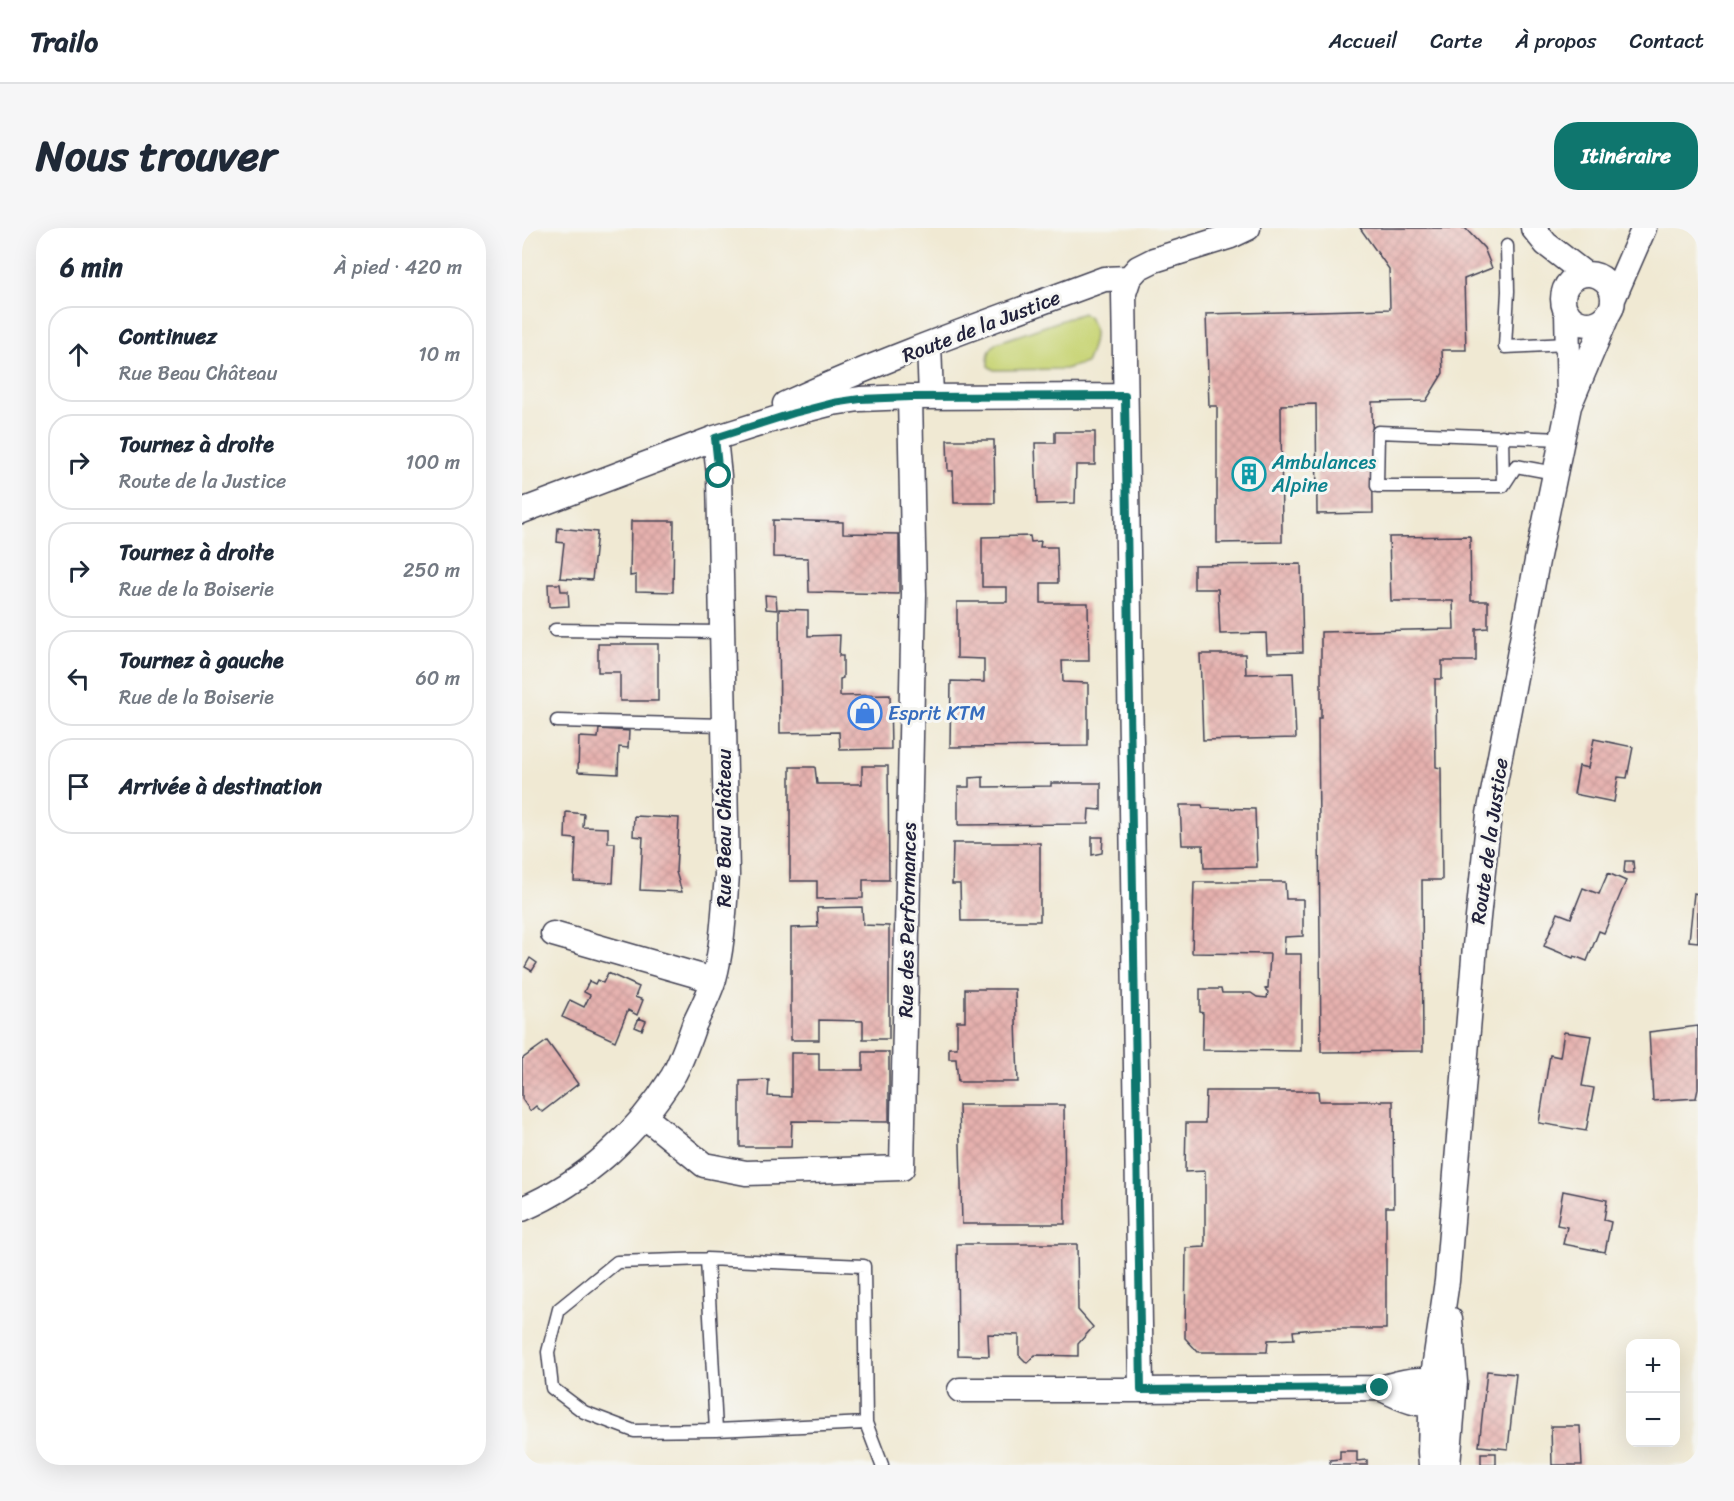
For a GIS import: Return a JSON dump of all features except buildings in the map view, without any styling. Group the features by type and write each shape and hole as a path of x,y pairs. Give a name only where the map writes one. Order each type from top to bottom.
{"street":[{"path":"1141,1390 1124,293 1129,278 1138,268 1154,260 1231,236 1248,228"},
{"name":"Route de la Justice","path":"1590,274 1608,270 1625,259 1641,235"},
{"name":"Route de la Justice","path":"1448,1465 1444,1394 1447,1281 1475,946 1490,814 1569,406 1641,235"},
{"path":"1540,236 1590,274 1608,283 1612,291 1611,306 1602,320 1587,324 1572,318 1567,312 1563,296 1571,281 1578,276 1590,274"},
{"path":"1540,236 1566,288"},
{"name":"Route de la Justice","path":"715,438 827,385 929,345 1104,279 1129,278"},
{"name":"Route de la Justice","path":"1567,312 1569,406"},
{"name":"Rue des Performances","path":"645,1117 705,1165 746,1173 902,1168 914,594 921,397 929,345"},
{"name":"Route de la Justice","path":"522,511 715,438 833,403 860,399 921,397 1125,396"},
{"name":"Rue Beau Château","path":"522,1209 540,1201 584,1174 618,1146 645,1117 674,1074 713,980 723,930 727,875 719,476 715,438"},
{"path":"554,934 713,980"},
{"path":"960,1390 1380,1388 1413,1381 1444,1394"},
{"name":"Route de la Justice","path":"1431,1465 1430,1452 1444,1394"}],"lane":[{"path":"1507,246 1508,291 1505,347 1567,344"},
{"path":"1503,486 1377,486 1378,432 1562,439"},
{"path":"1502,436 1503,486"},
{"path":"1503,486 1516,466 1555,473"},
{"path":"555,630 722,632"},
{"path":"557,721 724,725"},
{"path":"707,1259 716,1430"},
{"path":"866,1423 716,1430 634,1431 584,1412 552,1388 548,1352 560,1309 617,1262 707,1259 864,1266 866,1423 882,1465"}],"green space":[{"path":"1083,313 1089,318 1094,330 1093,343 1086,363 1065,369 994,370 988,366 989,353 996,343"}],"place":[{"name":"Ambulances Alpine","path":"1249,474"},
{"name":"Esprit KTM","path":"865,713"}],"route":[{"path":"719,476 715,438 833,403 860,399 910,397 1125,396 1141,1390 1380,1388"}]}
